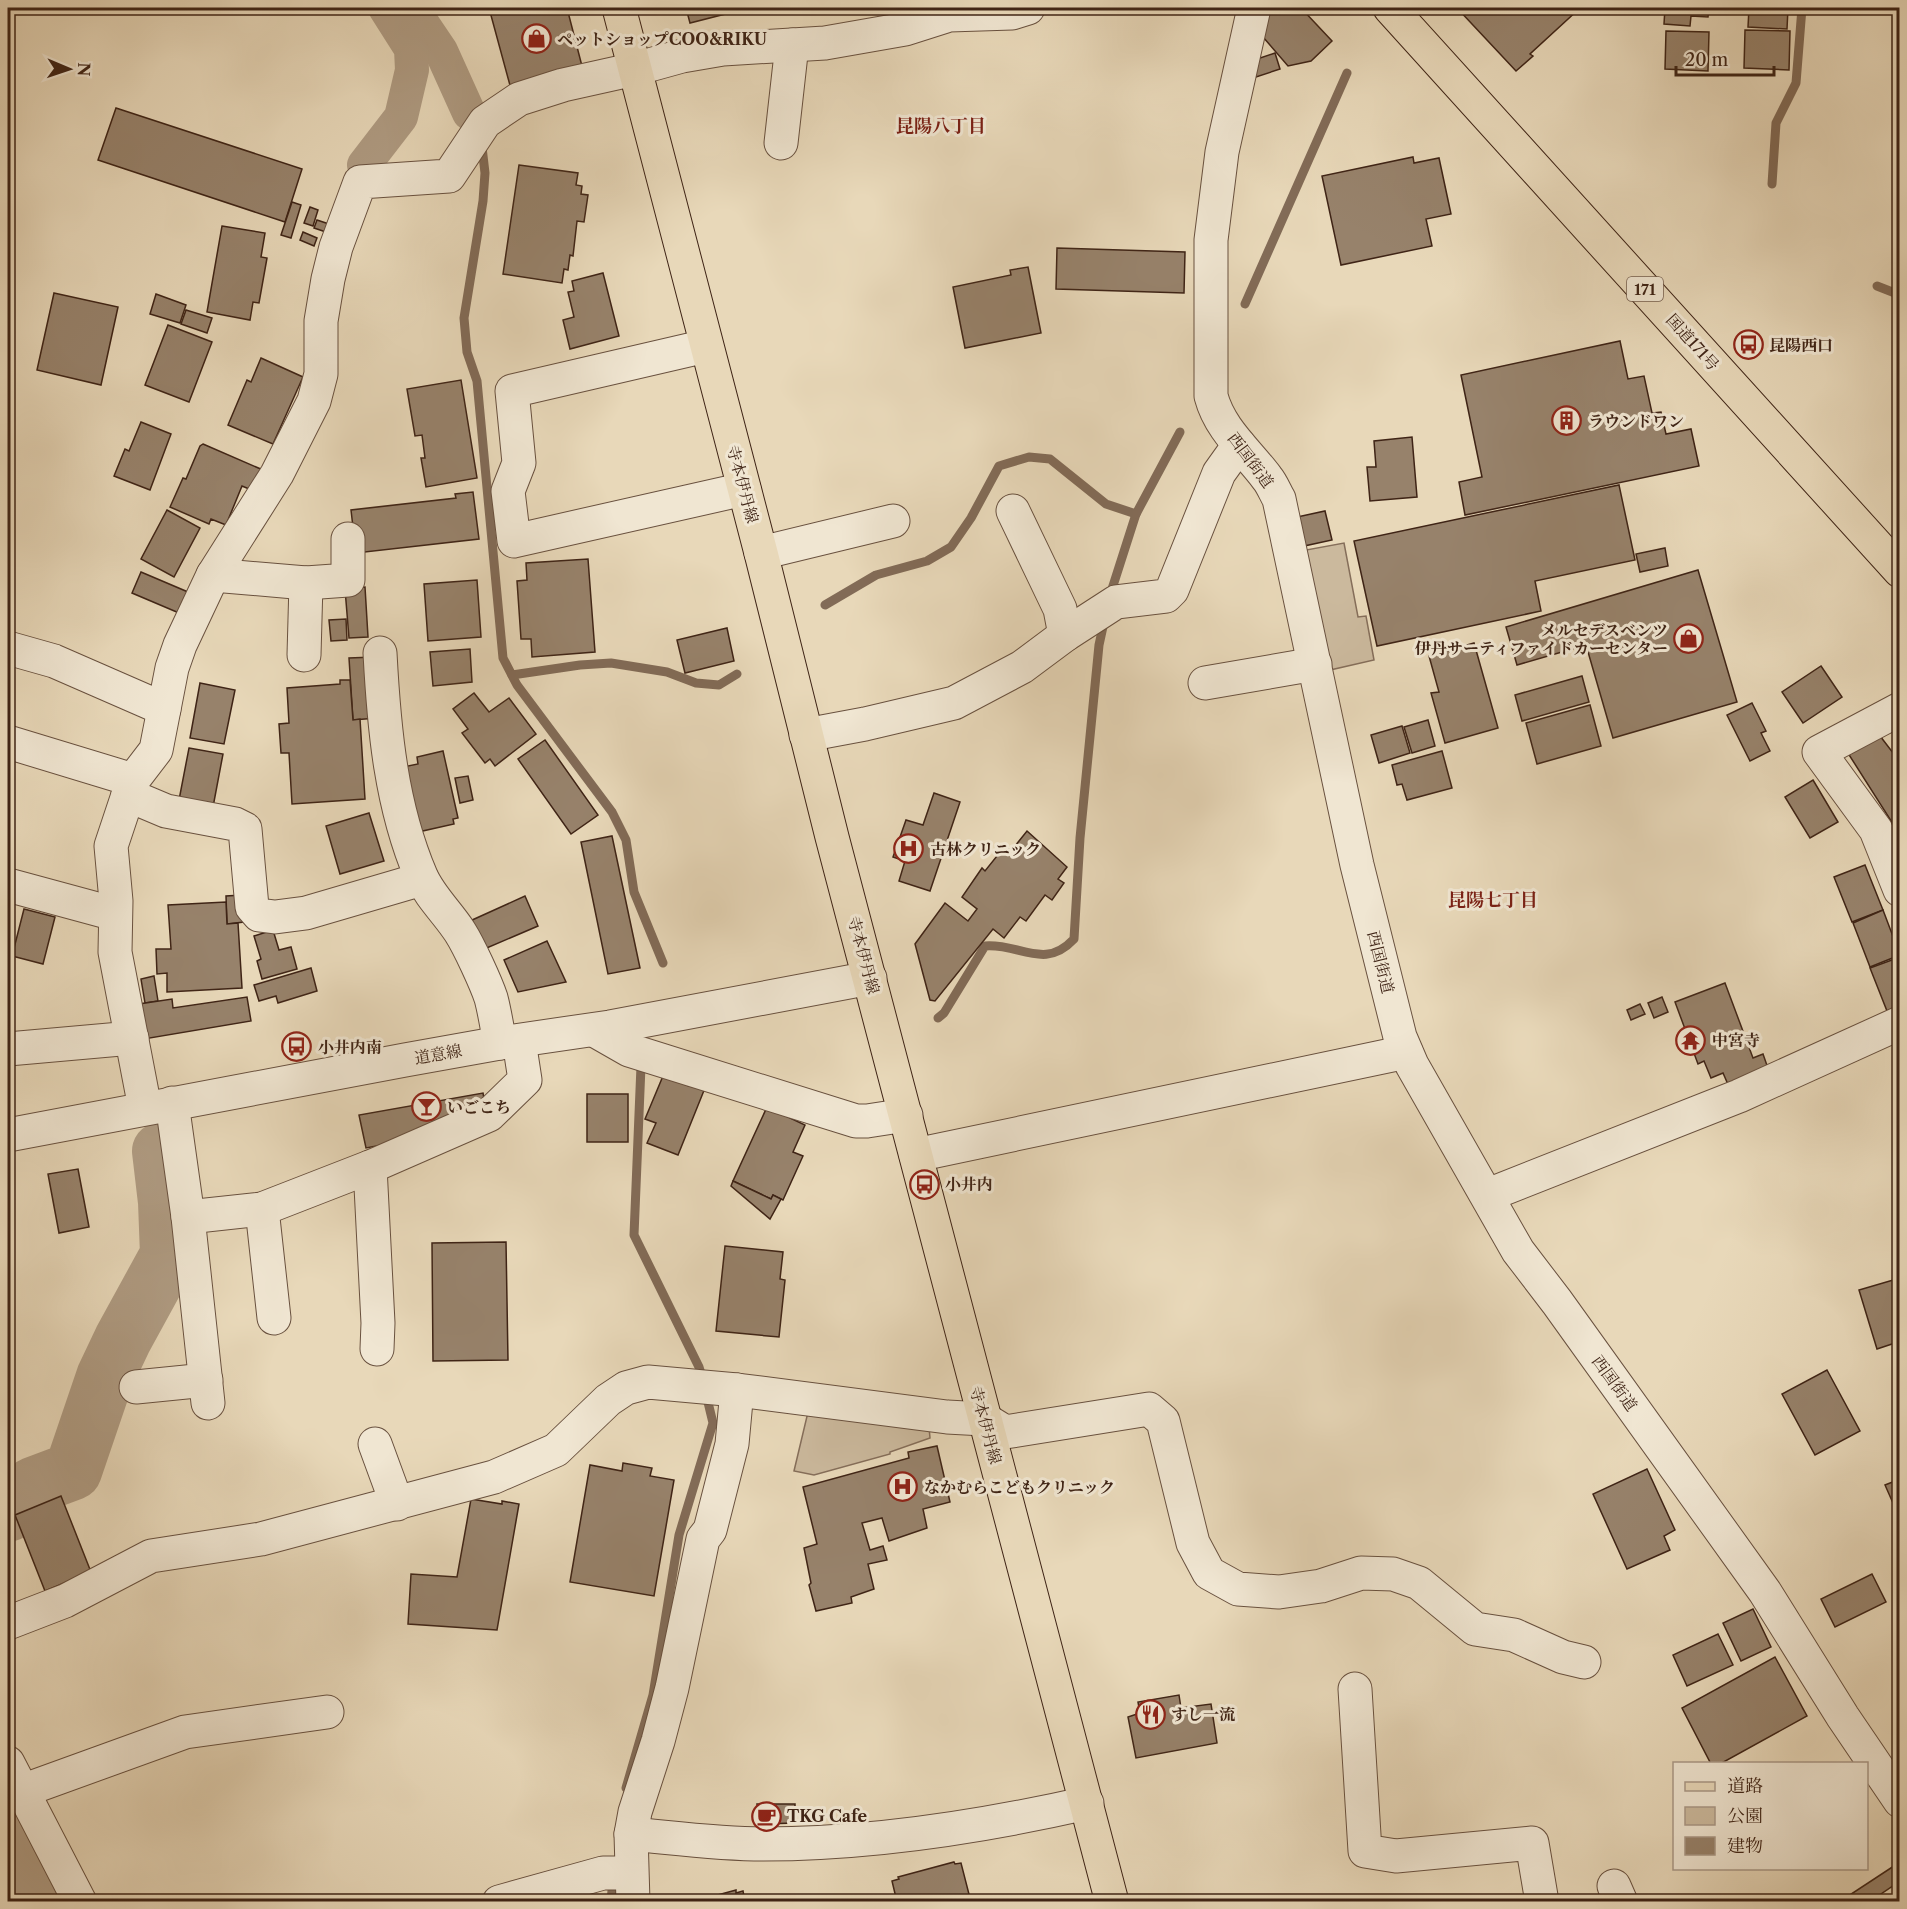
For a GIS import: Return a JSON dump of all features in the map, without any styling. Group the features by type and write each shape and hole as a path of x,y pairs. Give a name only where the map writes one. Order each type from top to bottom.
{"main road":[{"name":"寺本伊丹線","path":"619,8 984,1419 1112,1902"},
{"name":"国道171号","path":"1390,8 1899,571"}],"street":[{"path":"136,1387 207,1392 211,1314 188,1216 158,1106 132,1038 115,952 111,846 131,787 156,750 172,668 180,645 213,575 277,474 314,401 321,374 322,305 336,247 360,182 448,176 453,172 485,122 519,99 563,85 682,56 723,50 825,43 905,29 949,15 1012,14 1028,8"},
{"name":"西国街道","path":"1254,8 1222,152 1211,240 1211,396 1215,412 1239,445 1268,478 1279,499 1357,865 1385,980 1406,1052 1518,1251 1765,1592 1843,1717 1899,1801"},
{"path":"781,143 792,45"},
{"path":"706,346 512,390 519,463 508,491 514,541 744,489"},
{"path":"806,735 954,703 1022,667 1065,635 1116,602 1166,596 1172,590 1219,473 1239,445"},
{"path":"1013,511 1060,609 1065,635"},
{"path":"761,553 893,521"},
{"path":"213,575 306,583 348,580 348,539"},
{"path":"304,655 306,583"},
{"path":"8,648 54,661 164,709"},
{"path":"188,1216 262,1209 370,1167 489,1115 525,1080 461,934 422,879 408,843 397,799 387,736 380,653"},
{"path":"1205,683 1315,664"},
{"path":"1899,709 1819,752 1876,830 1899,890"},
{"path":"8,742 131,787 166,811 235,824 245,829 252,907 259,915 275,917 306,913 422,879"},
{"path":"8,885 115,914"},
{"name":"道意線","path":"8,1135 870,978"},
{"path":"1488,1196 1738,1096 1899,1023"},
{"path":"594,1030 629,1050 855,1121 906,1115"},
{"path":"8,1049 132,1038"},
{"path":"916,1155 1406,1052"},
{"path":"370,1167 386,1332"},
{"path":"262,1209 274,1318"},
{"path":"8,1623 64,1601 151,1556 261,1539 494,1477 555,1450 608,1400 626,1388 648,1382 737,1390 947,1417 984,1419 1005,1432 1149,1409 1162,1421 1193,1543 1209,1573 1238,1589 1279,1592 1321,1586 1361,1573 1392,1574 1419,1583 1475,1629 1514,1635 1563,1657 1584,1662"},
{"path":"499,1902 603,1873 632,1888 631,1834 635,1812 672,1688 703,1539 710,1530 732,1444 737,1390"},
{"path":"375,1444 397,1504"},
{"path":"1355,1689 1365,1851 1396,1856 1532,1843 1542,1902"},
{"path":"80,1902 15,1777 185,1732 327,1712"},
{"path":"631,1834 762,1844 860,1841 919,1833 1087,1803"}],"green space":[{"path":"1344,543 1358,617 1366,616 1374,660 1330,670 1306,550"},
{"path":"808,1412 929,1427 930,1438 890,1452 890,1454 814,1475 794,1471"}],"building":[{"name":"ペットショップCOO&RIKU","path":"489,8 567,8 583,70 511,89"},
{"path":"686,8 749,8 690,23"},
{"path":"1262,8 1301,8 1332,41 1311,61 1288,66 1257,30"},
{"path":"1457,8 1580,8 1530,54 1533,56 1516,71"},
{"path":"1665,8 1709,8 1708,17 1691,16 1690,26 1664,24"},
{"path":"1749,8 1788,8 1787,29 1748,27"},
{"path":"1745,30 1790,31 1789,70 1744,68"},
{"path":"1666,31 1709,32 1708,71 1665,69"},
{"path":"1275,53 1280,69 1253,78 1254,60"},
{"path":"116,108 302,169 285,222 98,160"},
{"path":"1413,157 1414,163 1439,158 1451,214 1426,219 1432,246 1341,265 1322,176"},
{"path":"519,165 578,173 576,185 582,186 581,194 588,195 584,222 577,221 573,256 570,255 568,270 564,269 562,283 503,274"},
{"path":"292,202 301,205 291,238 281,235"},
{"path":"310,207 318,210 313,226 304,223"},
{"path":"8,214 12,246 8,247"},
{"path":"317,220 329,224 326,232 314,228"},
{"path":"222,226 265,233 261,257 267,258 259,303 253,302 250,320 207,312"},
{"path":"303,232 317,238 314,246 300,240"},
{"path":"1057,248 1185,252 1184,293 1056,289"},
{"path":"1028,267 1041,333 965,348 953,287 1011,275 1010,270"},
{"path":"603,273 619,336 570,349 563,320 574,317 568,292 574,291 572,281"},
{"path":"54,293 118,307 101,385 37,370"},
{"path":"156,294 186,305 180,323 150,314"},
{"path":"186,310 212,318 207,333 181,324"},
{"path":"168,325 212,342 189,402 145,385"},
{"name":"ラウンドワン","path":"1620,341 1628,379 1644,376 1652,413 1661,412 1666,434 1691,429 1699,466 1465,515 1459,482 1482,477 1461,375"},
{"path":"261,358 303,377 273,444 228,425 247,380 251,382"},
{"path":"461,380 477,478 426,487 421,458 425,458 422,435 415,436 407,389"},
{"path":"141,422 171,434 150,490 114,476 125,449 129,451"},
{"path":"1412,437 1417,497 1370,501 1367,467 1376,467 1374,441"},
{"path":"203,444 263,470 254,491 242,486 226,525 211,519 209,524 170,507 183,478 186,479 200,446"},
{"path":"1619,485 1635,560 1535,581 1541,611 1377,646 1354,541"},
{"path":"473,492 479,539 356,553 351,510 456,498 455,494"},
{"path":"167,510 200,528 174,577 141,559"},
{"path":"1325,511 1332,540 1304,546 1297,517"},
{"path":"1665,548 1668,566 1640,572 1636,554"},
{"path":"588,559 595,652 532,657 531,639 521,639 517,581 527,580 526,563"},
{"path":"1698,570 1737,702 1613,738 1586,645 1517,665 1506,627"},
{"path":"141,572 188,592 179,613 132,593"},
{"path":"477,580 481,637 428,641 424,584"},
{"path":"365,587 368,637 349,638 345,589"},
{"path":"346,619 347,640 331,641 329,620"},
{"path":"727,628 734,661 685,673 677,640"},
{"path":"1474,643 1498,728 1445,743 1431,693 1439,692 1429,656"},
{"path":"470,649 472,682 433,686 430,652"},
{"path":"374,657 377,718 353,720 349,658"},
{"path":"1821,666 1842,697 1803,723 1782,692"},
{"path":"1582,676 1589,702 1522,721 1515,695"},
{"path":"340,680 350,680 353,720 360,719 365,799 292,804 289,753 281,753 279,724 289,723 287,688 340,684"},
{"path":"200,683 235,690 224,744 190,738"},
{"path":"474,693 489,712 509,698 536,734 495,766 490,759 485,763 462,733 468,729 453,709"},
{"path":"1752,703 1766,731 1761,733 1770,751 1750,761 1727,715"},
{"path":"1590,705 1601,746 1537,764 1526,723"},
{"path":"1428,720 1435,746 1412,753 1404,727"},
{"path":"1402,726 1410,753 1379,763 1371,735"},
{"path":"1877,732 1900,762 1900,835 1846,750"},
{"path":"545,740 598,815 571,834 518,759"},
{"path":"189,748 223,754 213,807 179,800"},
{"path":"443,751 458,818 453,819 454,824 418,832 403,767 418,764 417,757"},
{"path":"1442,751 1452,788 1407,800 1402,784 1397,785 1392,765"},
{"path":"468,776 473,800 460,803 455,778"},
{"path":"1813,780 1838,822 1810,838 1785,797"},
{"path":"934,793 960,802 930,891 899,881 905,861 893,857 906,820 923,825"},
{"path":"369,813 384,861 340,874 326,826"},
{"path":"1027,831 1067,867 1058,879 1064,883 1052,900 1045,895 1026,921 1020,917 1004,938 993,929 935,1001 930,1000 915,944 945,903 968,921 977,909 962,897 982,868 985,871 1005,846 1011,851"},
{"path":"612,836 640,968 608,974 581,842"},
{"path":"1865,865 1883,910 1852,922 1834,877"},
{"path":"242,895 244,922 227,924 226,896"},
{"path":"525,896 538,926 482,950 470,921"},
{"path":"226,902 227,924 238,923 242,988 167,992 167,973 157,974 156,949 171,949 168,905"},
{"path":"24,909 55,917 43,964 12,956"},
{"path":"1883,910 1900,955 1870,967 1853,923"},
{"path":"273,930 279,950 291,947 297,969 262,979 257,961 261,959 254,936"},
{"path":"547,941 566,982 518,992 504,960"},
{"path":"1900,957 1900,1006 1887,1011 1870,968"},
{"path":"311,968 317,991 278,1003 276,996 259,1001 254,985"},
{"path":"154,976 158,1001 145,1003 141,979"},
{"path":"1725,983 1753,1058 1763,1054 1770,1074 1730,1089 1723,1073 1711,1078 1704,1061 1698,1064 1675,1002"},
{"path":"8,991 14,995 8,1008"},
{"path":"247,997 251,1021 144,1039 139,1004 172,999 173,1008"},
{"path":"1662,997 1668,1012 1654,1018 1648,1003"},
{"path":"1640,1004 1645,1014 1631,1020 1627,1010"},
{"path":"663,1076 689,1086 690,1082 705,1088 678,1155 647,1143 656,1123 645,1119"},
{"path":"483,1093 485,1104 414,1139 366,1148 359,1115"},
{"path":"587,1094 628,1094 628,1142 587,1142"},
{"path":"767,1107 805,1125 793,1152 803,1156 783,1200 773,1195 771,1199 733,1181"},
{"path":"78,1169 89,1227 59,1233 48,1174"},
{"path":"733,1181 771,1199 773,1195 781,1199 770,1219 731,1186"},
{"path":"506,1242 508,1360 433,1361 432,1243"},
{"path":"725,1246 783,1252 780,1279 785,1280 779,1337 716,1331"},
{"path":"1900,1278 1900,1349 1898,1342 1877,1349 1859,1290"},
{"path":"1827,1370 1860,1431 1815,1455 1782,1394"},
{"path":"937,1446 950,1502 923,1509 927,1528 889,1541 882,1518 862,1523 870,1550 883,1546 887,1560 868,1564 874,1589 851,1597 852,1603 816,1611 809,1585 811,1583 804,1548 817,1544 803,1487 909,1458 908,1452"},
{"path":"623,1463 652,1468 650,1476 674,1480 654,1596 570,1582 590,1465 622,1471"},
{"path":"1647,1469 1675,1530 1664,1536 1670,1550 1627,1569 1593,1494"},
{"path":"1900,1479 1900,1519 1885,1485"},
{"path":"61,1496 91,1572 45,1591 15,1515"},
{"path":"471,1499 519,1504 497,1630 408,1624 411,1574 457,1577"},
{"path":"1872,1574 1886,1602 1835,1627 1821,1599"},
{"path":"1753,1609 1771,1647 1741,1661 1723,1623"},
{"path":"1718,1634 1733,1665 1687,1686 1673,1655"},
{"path":"1775,1657 1807,1716 1724,1762 1710,1762 1682,1708"},
{"path":"1179,1695 1181,1708 1211,1704 1217,1743 1136,1758 1128,1717 1140,1713 1138,1702"},
{"path":"757,1804 795,1804 795,1823 758,1824"},
{"path":"954,1862 955,1864 961,1863 971,1902 897,1902 892,1881 899,1879 898,1877"},
{"path":"1900,1862 1900,1881 1869,1902 1839,1902"},
{"path":"736,1890 736,1893 743,1891 745,1902 692,1902"},
{"path":"1900,1892 1900,1902 1884,1902"}],"waterway":[{"path":"364,165 401,117 412,70 411,49 385,8"},
{"path":"412,8 441,51 469,113"},
{"path":"1772,184 1776,123 1796,83 1802,8"},
{"path":"1245,304 1347,73"},
{"path":"482,147 485,173 483,201 464,318 467,352 477,381 503,658 517,685 612,812 626,840 634,892 663,963"},
{"path":"1877,286 1900,295"},
{"path":"825,605 876,575 927,561 951,547 971,518 999,466 1029,457 1050,459 1106,504 1136,514 1180,432"},
{"path":"1111,592 1136,514"},
{"path":"938,1018 944,1013 985,946 998,946 1042,954 1063,948 1074,939 1080,838 1099,645 1104,622"},
{"path":"512,675 611,663 667,672 696,683 719,685 737,674"},
{"path":"641,1066 634,1235 699,1367 703,1380"},
{"path":"8,1513 33,1486 73,1471 105,1377 169,1255 167,1202 161,1151"},
{"path":"626,1788 653,1695 679,1535 713,1423 706,1394"},
{"path":"8,1814 52,1902"},
{"path":"611,1902 613,1879"}],"place":[{"name":"ペットショップCOO&RIKU","path":"536,39"},
{"name":"昆陽西口","path":"1748,345"},
{"name":"ラウンドワン","path":"1567,421"},
{"name":"メルセデスベンツ 伊丹サーティファイドカーセンター","path":"1689,639"},
{"name":"古林クリニック","path":"909,849"},
{"name":"中宮寺","path":"1691,1040"},
{"name":"小井内南","path":"297,1047"},
{"name":"いごこち","path":"426,1107"},
{"name":"小井内","path":"924,1184"},
{"name":"なかむらこどもクリニック","path":"903,1487"},
{"name":"すし一流","path":"1150,1714"},
{"name":"TKG Cafe","path":"766,1816"}],"district":[{"name":"昆陽八丁目","path":"941,126"},
{"name":"昆陽七丁目","path":"1493,900"}]}
